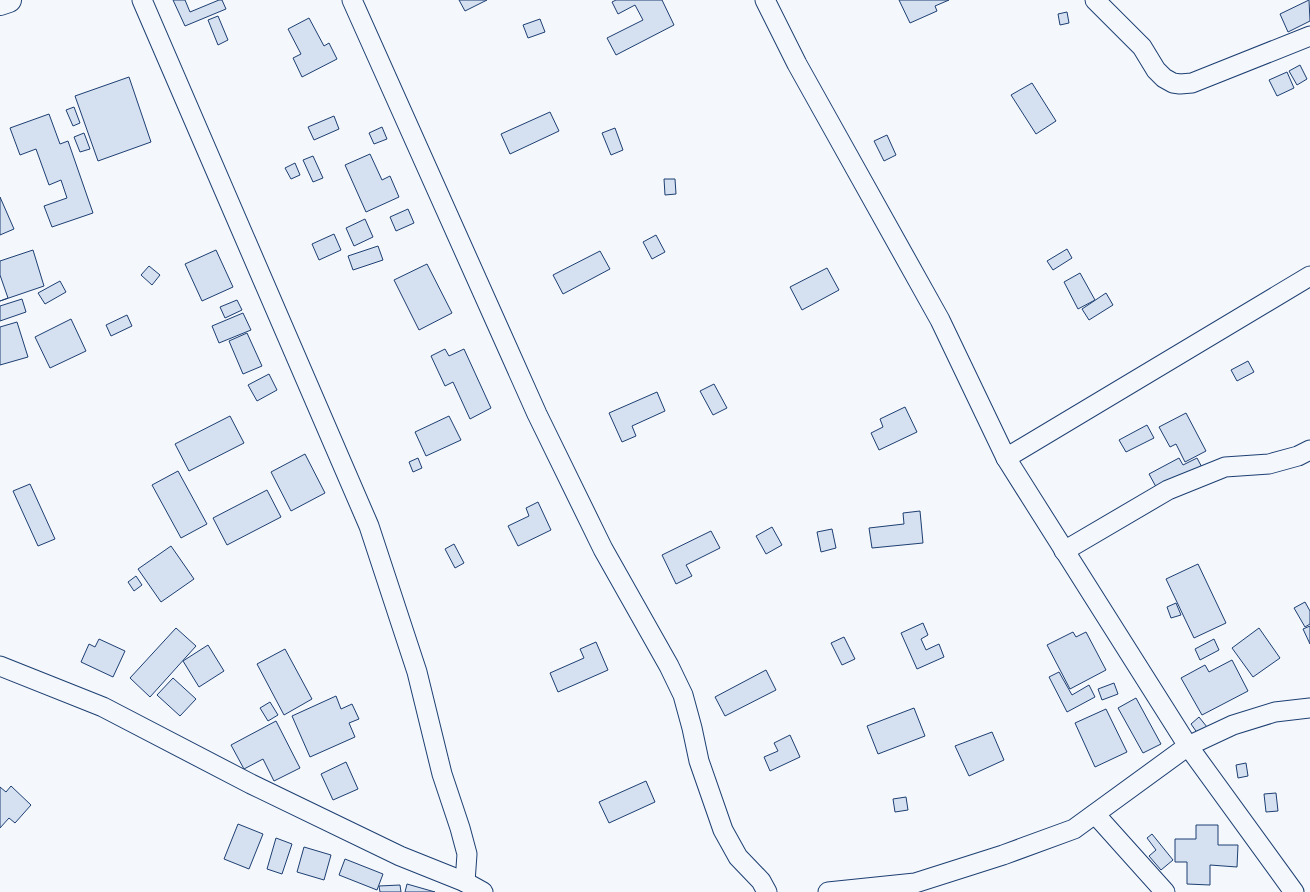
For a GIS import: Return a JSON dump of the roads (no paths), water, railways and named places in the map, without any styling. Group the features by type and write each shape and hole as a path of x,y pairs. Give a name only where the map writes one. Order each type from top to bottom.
{"main road":[{"path":"0,3 9,0"}],"street":[{"path":"142,0 369,526 417,672 442,774 460,828 467,854 465,882"},
{"path":"352,0 537,414 603,549 669,666 683,695 699,761 723,830 738,857 760,881 767,892"},
{"path":"765,0 797,64 940,320 1006,458 1188,746 1294,892"},
{"path":"1095,0 1142,47 1156,70 1172,83 1192,83 1310,36"},
{"path":"1006,458 1310,276"},
{"path":"1064,550 1176,487 1225,467 1269,464 1298,456 1310,450"},
{"path":"0,666 103,707 250,784 400,856 465,882 483,892"},
{"path":"828,892 915,883 1003,856 1074,829 1188,746 1233,726 1275,712 1310,708"},
{"path":"1095,814 1165,892"}]}
